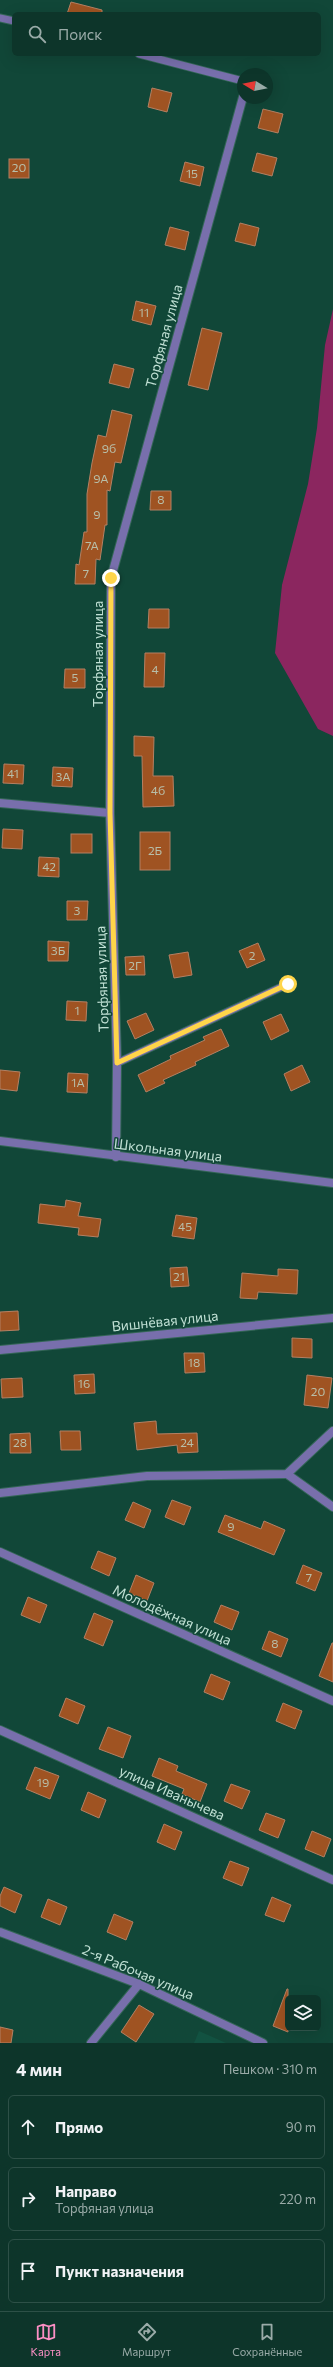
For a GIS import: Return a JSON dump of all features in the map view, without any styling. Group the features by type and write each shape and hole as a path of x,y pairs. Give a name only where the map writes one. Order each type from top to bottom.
{"street":[{"name":"Торфяная улица","path":"116,1157 117,1063 110,813 111,578 241,104"},
{"path":"0,803 110,813"},
{"name":"Школьная улица","path":"0,1141 116,1157 333,1183"},
{"name":"Вишнёвая улица","path":"0,1350 333,1318"},
{"path":"287,1474 333,1431"},
{"path":"0,1493 147,1476 287,1474 333,1507"},
{"name":"Молодёжная улица","path":"0,1552 333,1701"},
{"name":"улица Иванычева","path":"0,1730 333,1880"},
{"name":"2-я Рабочая улица","path":"0,1932 138,1984 262,2043"},
{"path":"91,2043 138,1984"}],"lane":[{"path":"0,18 12,21"},
{"path":"147,56 237,79"},
{"path":"117,1063 288,984"}],"shaded area":[{"path":"333,309 333,736 318,729 275,653 282,585 308,484 317,428 325,345"},
{"path":"199,2031 226,2043 194,2043"}],"building":[{"path":"71,2 102,10 102,12 68,12"},
{"path":"152,88 172,93 167,112 148,107"},
{"path":"263,109 283,114 278,133 258,128"},
{"path":"257,153 277,158 272,176 252,171"},
{"path":"9,159 29,159 29,178 9,178"},
{"path":"185,162 204,167 200,186 180,181"},
{"path":"240,223 259,228 255,246 235,241"},
{"path":"170,227 189,232 185,250 165,245"},
{"path":"136,301 156,306 151,325 132,320"},
{"path":"202,328 222,333 208,390 188,385"},
{"path":"114,364 134,369 129,388 109,383"},
{"path":"112,410 132,415 121,463 115,462 110,491 107,490 107,525 105,525 100,560 96,559 95,584 75,584 76,564 79,565 84,532 87,532 87,494 92,463 98,435 106,437"},
{"path":"151,491 171,491 171,510 150,510"},
{"path":"149,609 169,609 169,628 148,628"},
{"path":"145,653 165,653 164,687 144,687"},
{"path":"65,669 85,669 85,688 64,688"},
{"path":"134,736 154,737 153,776 173,776 174,806 143,807 142,756 134,756"},
{"path":"4,764 24,765 23,784 3,783"},
{"path":"53,767 73,768 72,787 52,786"},
{"path":"3,829 23,830 22,849 2,848"},
{"path":"140,832 170,832 170,870 140,870"},
{"path":"71,834 92,834 92,853 71,853"},
{"path":"39,857 59,858 59,877 38,876"},
{"path":"67,901 88,901 87,920 67,920"},
{"path":"48,941 69,942 68,961 48,961"},
{"path":"258,943 265,960 247,968 239,951"},
{"path":"188,952 192,975 174,978 169,955"},
{"path":"144,956 145,975 126,975 125,957"},
{"path":"67,1001 87,1002 86,1021 66,1020"},
{"path":"146,1013 154,1030 135,1039 127,1021"},
{"path":"281,1014 289,1031 271,1040 263,1022"},
{"path":"221,1029 229,1046 195,1062 196,1065 163,1080 165,1083 146,1092 138,1075 171,1059 170,1056 205,1040 203,1037"},
{"path":"302,1065 310,1082 291,1091 284,1074"},
{"path":"0,1070 20,1072 17,1091 0,1089"},
{"path":"68,1073 88,1074 87,1093 67,1092"},
{"path":"66,1200 81,1203 78,1216 101,1219 98,1237 78,1235 79,1228 38,1223 40,1204 65,1207"},
{"path":"176,1215 197,1218 194,1239 172,1236"},
{"path":"187,1267 189,1286 171,1287 170,1268"},
{"path":"278,1269 298,1270 297,1294 258,1292 257,1299 240,1298 242,1273 278,1276"},
{"path":"18,1311 19,1330 0,1331 0,1312"},
{"path":"292,1338 312,1339 312,1358 292,1357"},
{"path":"184,1353 204,1353 205,1372 185,1373"},
{"path":"94,1374 95,1393 75,1394 74,1375"},
{"path":"307,1375 332,1378 328,1408 304,1405"},
{"path":"22,1378 23,1397 2,1398 1,1379"},
{"path":"156,1421 157,1434 197,1433 198,1452 178,1453 177,1445 137,1450 134,1423"},
{"path":"60,1431 80,1431 81,1450 61,1450"},
{"path":"30,1433 31,1453 10,1453 10,1434"},
{"path":"172,1500 191,1507 184,1525 165,1517"},
{"path":"133,1502 151,1510 144,1528 125,1520"},
{"path":"225,1515 261,1529 264,1521 285,1530 274,1555 218,1532"},
{"path":"98,1551 116,1558 109,1576 91,1568"},
{"path":"303,1565 322,1573 315,1591 296,1583"},
{"path":"136,1575 154,1583 147,1601 129,1593"},
{"path":"28,1597 47,1605 40,1623 21,1615"},
{"path":"221,1605 239,1612 232,1630 214,1622"},
{"path":"94,1613 113,1621 103,1646 84,1638"},
{"path":"269,1631 288,1639 281,1657 262,1649"},
{"path":"333,1643 333,1682 319,1676"},
{"path":"211,1674 230,1682 223,1700 204,1692"},
{"path":"66,1698 85,1706 78,1724 59,1716"},
{"path":"283,1703 302,1711 295,1729 276,1721"},
{"path":"108,1727 131,1736 123,1758 99,1749"},
{"path":"159,1758 178,1766 176,1771 207,1784 200,1802 182,1794 184,1789 152,1776"},
{"path":"35,1767 59,1776 50,1799 26,1789"},
{"path":"231,1784 250,1791 242,1809 224,1801"},
{"path":"88,1792 106,1800 99,1818 81,1810"},
{"path":"266,1813 285,1820 278,1838 259,1830"},
{"path":"164,1824 182,1832 175,1850 157,1842"},
{"path":"312,1831 331,1839 324,1857 305,1849"},
{"path":"230,1861 249,1868 242,1886 223,1878"},
{"path":"4,1887 22,1895 15,1913 0,1906 0,1896"},
{"path":"272,1897 291,1905 284,1922 265,1915"},
{"path":"48,1899 67,1907 60,1925 41,1917"},
{"path":"114,1914 133,1922 126,1940 107,1932"},
{"path":"287,1989 288,1989 288,1995 285,1995 285,2031 273,2026"},
{"path":"139,2005 154,2014 136,2042 121,2032"},
{"path":"0,2027 13,2030 11,2043 0,2043"}],"route":[{"path":"111,578 110,813 117,1063 288,984"}]}
